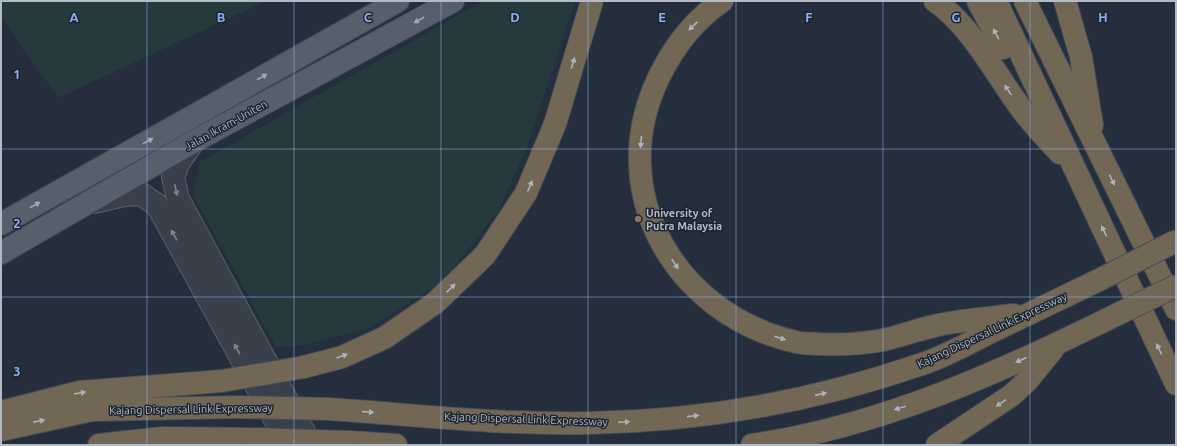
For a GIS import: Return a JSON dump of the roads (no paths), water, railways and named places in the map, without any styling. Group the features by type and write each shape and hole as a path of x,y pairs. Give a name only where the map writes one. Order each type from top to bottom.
{"highway":[{"path":"722,1 683,36 665,65 648,99 642,133 639,165 644,202 656,235 679,270 706,297 732,316 769,334 797,343 838,345 881,340 935,326 1034,312"},
{"path":"935,1 943,7 989,60 1023,111 1078,174"},
{"path":"978,1 1036,108 1060,138"},
{"path":"996,1 1176,384"},
{"path":"1025,1 1176,309"},
{"path":"1041,1 1066,66 1074,100"},
{"path":"1065,1 1081,57 1095,145"},
{"path":"1,412 80,392 222,381 304,367 342,357 384,338 435,303 485,254 526,194 555,124 589,9"},
{"name":"Kajang Dispersal Link Expressway","path":"1,430 92,410 237,406 491,420 588,423 654,420 714,414 772,405 829,392 924,364 1034,312 1176,241"},
{"path":"752,445 838,428 917,403 973,382 1056,345 1176,286"},
{"path":"937,445 1012,395 1027,381 1056,345"},
{"path":"99,445 162,438 251,439 396,445"}],"main road":[{"path":"1,224 398,1"},
{"name":"Jalan Ikram-Uniten","path":"1,252 193,142 453,1"}],"street":[{"path":"193,142 179,162 173,177 178,199 311,445"},
{"path":"84,204 124,195 141,194 158,205 289,445"}],"place":[{"name":"University of Putra Malaysia","path":"638,219"}]}
